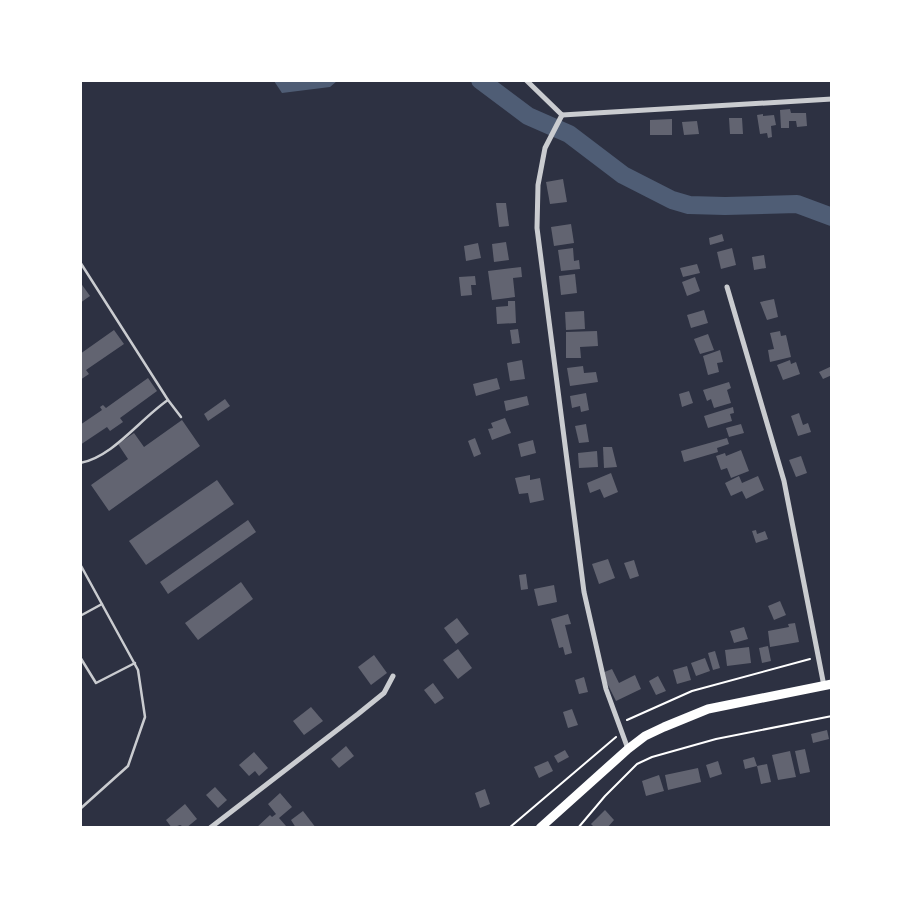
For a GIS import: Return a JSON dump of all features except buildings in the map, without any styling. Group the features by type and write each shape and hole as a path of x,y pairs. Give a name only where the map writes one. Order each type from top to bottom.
{"main road":[{"path":"540,828 628,749 655,731 708,709 828,685"}],"street":[{"path":"527,80 562,115 831,99"},
{"path":"562,115 545,148 538,185 537,228 584,592 606,689 628,749"},
{"path":"727,287 784,481 818,657 828,685"},
{"path":"210,828 384,693 393,676"}],"lane":[{"path":"80,262 181,417"},
{"path":"80,463 104,455 148,413 168,400"},
{"path":"80,564 138,670 145,717 128,766 80,809"},
{"path":"80,616 103,603"},
{"path":"80,657 96,683 135,663"}],"path":[{"path":"619,724 692,691 818,657"},
{"path":"578,828 637,764 716,739 831,716"},
{"path":"509,828 622,732"}],"water":[{"path":"274,81 337,81 330,87 282,93"}],"waterway":[{"path":"480,80 528,116 569,134 623,175 672,200 689,205 797,204 832,217"}]}
